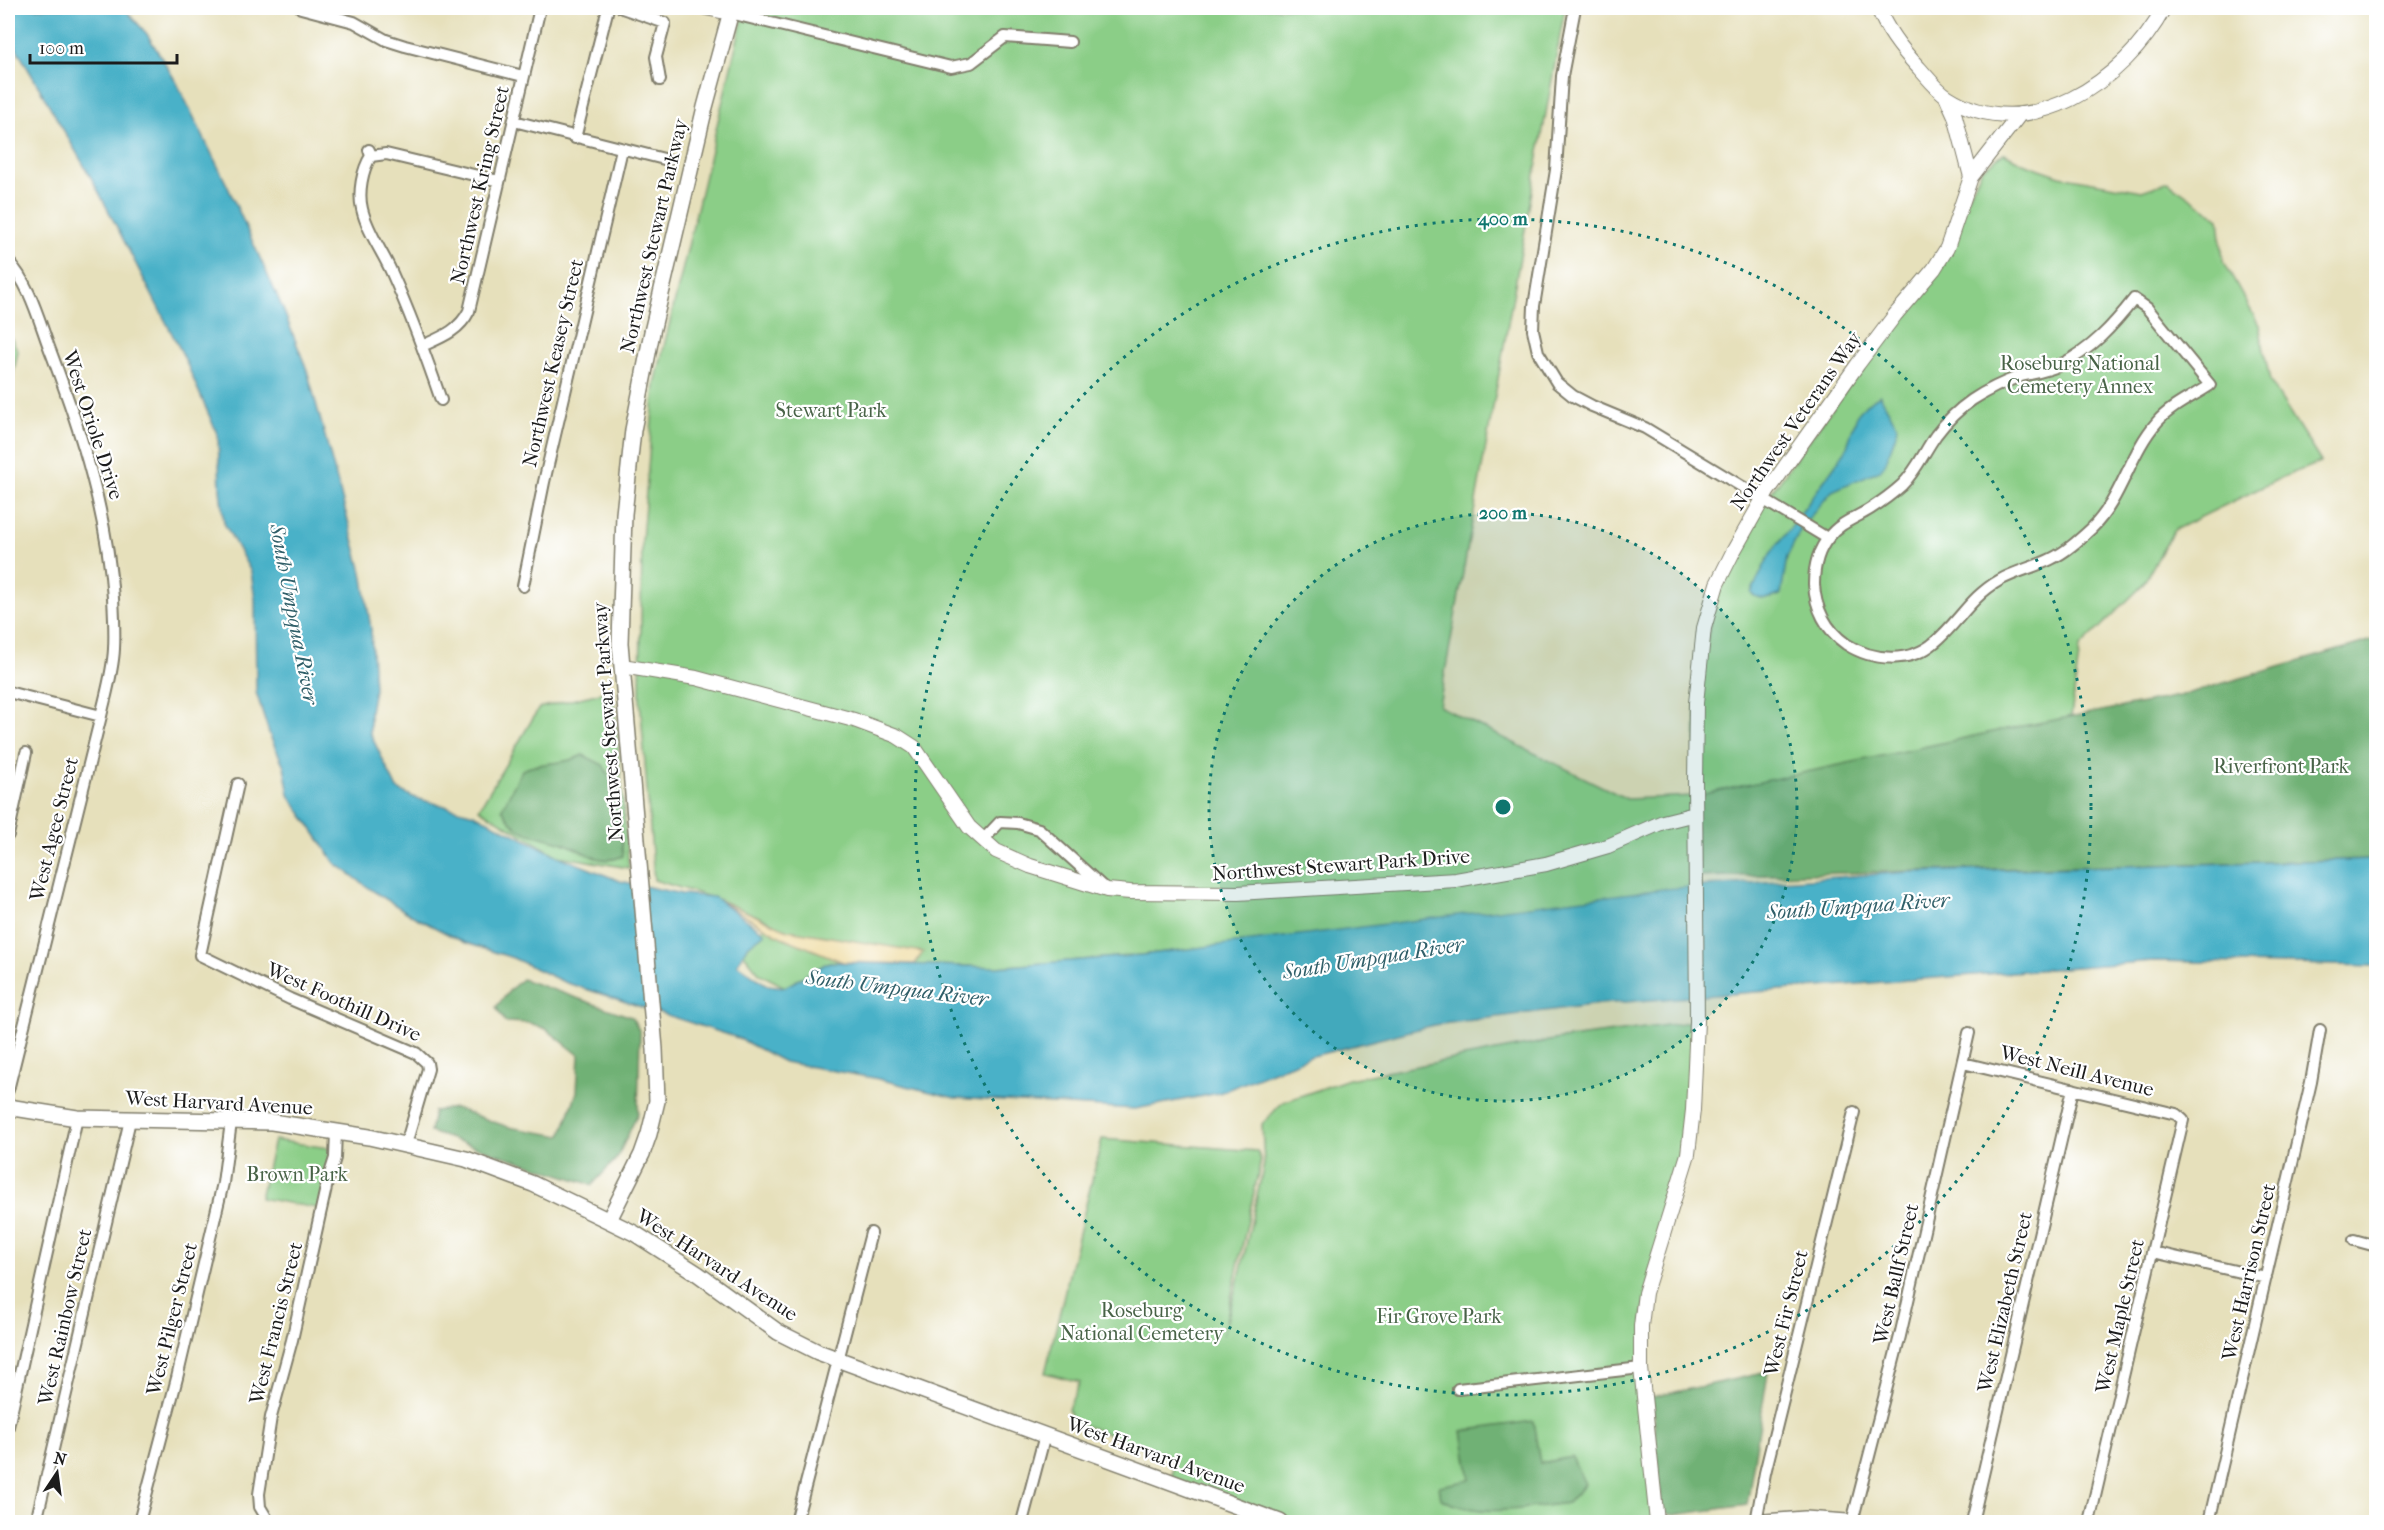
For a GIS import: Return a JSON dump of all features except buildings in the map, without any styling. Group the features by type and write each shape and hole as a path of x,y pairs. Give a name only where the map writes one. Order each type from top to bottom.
{"main road":[{"name":"Northwest Stewart Parkway","path":"609,1220 642,1154 657,1101 620,643 621,573 628,465 652,332 705,106 731,10"},
{"name":"West Harvard Avenue","path":"8,1107 77,1118 272,1122 406,1144 466,1160 516,1177 609,1220 698,1274 777,1332 838,1360 1280,1522"},
{"path":"1765,1522 1805,1519 1847,1522"}],"street":[{"path":"301,8 354,22 386,40 405,46 523,76"},
{"name":"Northwest Kring Street","path":"422,346 456,330 464,322 469,311 540,8"},
{"path":"575,138 608,8"},
{"path":"622,8 667,18 656,57 660,80"},
{"path":"706,8 731,10 951,67 971,63 1005,38 1070,42"},
{"path":"1575,8 1562,76 1556,170 1534,306 1533,330 1538,352 1557,383 1573,396 1645,428 1827,538"},
{"path":"1878,8 1886,28 1915,64 1946,96 1978,111 1997,114 2039,112 2063,103 2091,87 2112,73 2145,39 2164,8"},
{"path":"1946,96 1958,124 1971,177"},
{"name":"Northwest Veterans Way","path":"1695,814 1696,703 1704,628 1717,584 1763,498 1788,461 1858,364 1939,262 1955,229 1971,177 2020,114"},
{"path":"514,121 575,138 668,159"},
{"name":"Northwest Keasey Street","path":"523,586 544,482 622,149"},
{"path":"441,399 391,271 366,223 362,209 362,185 366,167 370,153 386,154 500,181"},
{"name":"West Oriole Drive","path":"8,261 31,302 78,423 98,491 111,565 114,647 101,716"},
{"path":"2134,299 2147,308 2210,385 2181,402 2157,422 2130,464 2111,505 2079,540 2054,558 2001,580 1987,589 1957,616 1935,642 1915,653 1887,658 1873,657 1854,649 1830,630 1822,618 1815,592 1816,564 1827,538 1836,528 1871,508 1901,486 1917,466 1936,435 1962,408 2006,382 2060,365 2084,351 2097,342 2134,299"},
{"name":"Northwest Stewart Park Drive","path":"622,666 705,681 854,720 897,736 914,747 969,827 983,840 1007,857 1107,890 1238,893 1456,880 1546,864 1608,846 1663,822 1695,814"},
{"path":"8,692 101,716"},
{"name":"West Agee Street","path":"8,1090 101,716"},
{"path":"8,835 26,753"},
{"name":"West Foothill Drive","path":"238,784 200,955 290,999 423,1058 428,1069 406,1144"},
{"path":"1657,1522 1641,1368 1641,1326 1645,1293 1688,1154 1694,1102 1697,1021 1695,814"},
{"path":"983,840 1000,822 1018,823 1040,829 1107,890"},
{"name":"West Harrison Street","path":"2209,1522 2311,1082 2320,1030"},
{"name":"West Ballf Street","path":"1852,1522 1900,1336 1969,1033"},
{"name":"West Neill Avenue","path":"1963,1063 2182,1117"},
{"name":"West Elizabeth Street","path":"1972,1522 2073,1089"},
{"name":"West Fir Street","path":"1756,1522 1765,1473 1854,1112"},
{"name":"West Maple Street","path":"2089,1522 2183,1124 2182,1117"},
{"path":"8,1427 77,1118"},
{"name":"West Rainbow Street","path":"36,1522 130,1120"},
{"name":"West Pilger Street","path":"139,1522 177,1378 223,1183 231,1122"},
{"name":"West Francis Street","path":"269,1522 260,1507 259,1494 271,1418 335,1158 336,1131"},
{"path":"796,1522 871,1233"},
{"path":"2354,1240 2376,1246"},
{"path":"2153,1252 2266,1278"},
{"path":"1458,1389 1641,1368"},
{"path":"1022,1522 1045,1435"}],"green space":[{"name":"Stewart Park","path":"745,8 1565,8 1439,706 1627,799 1695,796 1696,937 1286,938 1141,955 997,967 829,962 785,987 760,974 743,953 769,921 717,899 654,880 640,699 642,540 655,384"},
{"name":"Roseburg National Cemetery Annex","path":"2004,153 2023,163 2060,176 2142,191 2168,182 2219,218 2223,260 2259,325 2270,381 2321,462 2283,477 2174,530 2142,586 2080,647 2071,717 1695,796 1696,703 1717,584 1748,524 1934,269 1982,169"},
{"path":"8,332 18,351 8,400"},
{"name":"Riverfront Park","path":"2376,639 2376,859 1696,877 1695,796 2002,730 2179,696"},
{"path":"613,690 629,868 558,856 479,809 539,708"},
{"path":"583,755 603,765 617,791 623,856 605,860 566,844 526,833 515,826 502,809 522,770 567,761"},
{"path":"522,979 632,1017 640,1032 638,1113 617,1158 592,1185 430,1132 434,1111 455,1108 508,1127 561,1136 577,1092 579,1055 546,1029 530,1023 505,1022 496,1007"},
{"name":"Fir Grove Park","path":"1697,1021 1688,1154 1643,1312 1657,1522 1280,1522 1171,1483 1174,1458 1072,1421 1068,1409 1080,1382 1045,1373 1102,1139 1257,1151 1261,1160 1223,1335 1241,1269 1264,1164 1262,1124 1283,1102 1349,1079 1554,1040"},
{"name":"Brown Park","path":"274,1140 336,1149 321,1209 260,1198"},
{"path":"1768,1372 1747,1505 1674,1515 1667,1513 1662,1508 1652,1397"},
{"path":"1533,1421 1540,1463 1572,1457 1585,1484 1568,1503 1520,1509 1487,1510 1471,1509 1441,1499 1439,1486 1470,1480 1462,1431"}],"sand":[{"path":"717,899 788,930 923,952 915,964 843,962 779,936"}],"water":[{"name":"South Umpqua River","path":"8,8 124,8 147,34 177,83 227,185 283,309 307,370 362,572 371,629 374,689 370,711 370,733 397,789 415,798 474,814 558,856 620,881 682,894 714,897 765,933 747,947 737,964 767,985 785,987 829,962 997,967 1141,955 1663,889 1909,872 2376,859 2376,966 2154,961 1600,1004 1434,1025 1309,1057 1219,1093 1135,1109 955,1098 874,1078 784,1062 738,1038 564,982 513,958 463,942 411,915 335,863 289,795 284,766 270,736 256,692 255,600 251,572 224,523 218,436 183,355 93,181 8,34"},
{"path":"1880,395 1897,426 1886,462 1880,470 1832,491 1802,527 1787,557 1781,594 1766,598 1754,596 1751,593 1770,554 1846,450 1857,415 1866,404"}],"park label":[{"name":"Roseburg National Cemetery","path":"1142,1322"}]}
